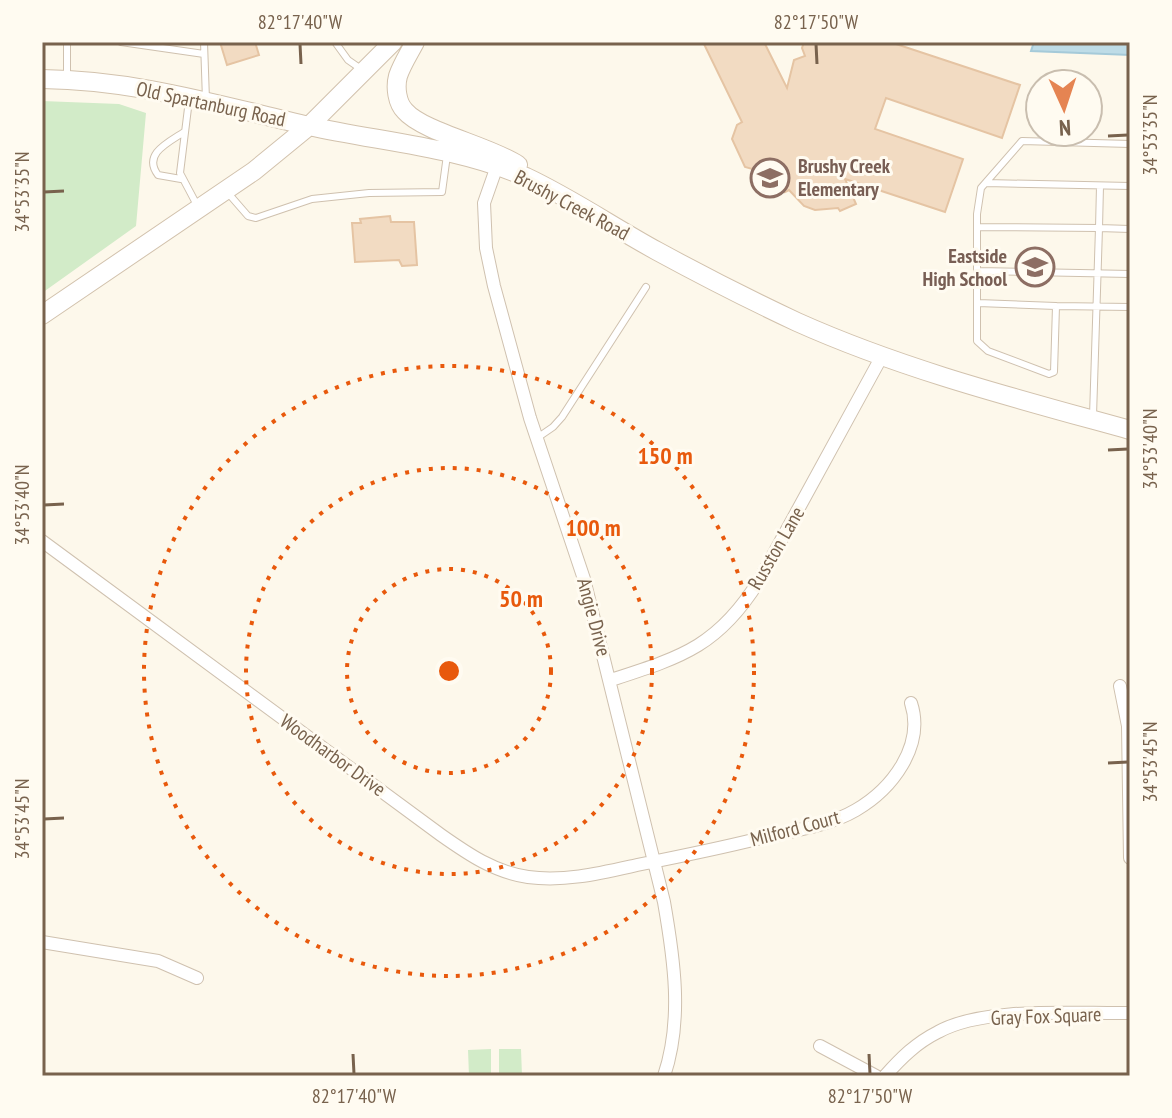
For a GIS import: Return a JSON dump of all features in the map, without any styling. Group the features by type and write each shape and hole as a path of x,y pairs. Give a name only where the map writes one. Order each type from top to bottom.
{"street":[{"name":"Old Spartanburg Road","path":"42,79 109,82 198,98 309,126 393,42"},
{"path":"415,42 398,75 399,101 403,110 432,127 506,157 579,207"},
{"path":"42,315 226,191 309,126"},
{"name":"Brushy Creek Road","path":"309,126 448,152 497,166 527,178 658,252 784,315 882,356 1005,397 1130,430"},
{"name":"Angie Drive","path":"497,166 484,203 486,248 537,438 584,579 667,916 675,974 673,1038 664,1076"},
{"name":"Russton Lane","path":"611,680 688,653 716,634 739,610 760,579 882,356"},
{"name":"Woodharbor Drive","path":"42,541 476,859 511,874 549,878 589,875 655,862"},
{"path":"1120,686 1128,726 1130,858"},
{"name":"Milford Court","path":"655,862 832,821 858,809 887,786 902,767 913,734 911,703"},
{"path":"42,942 158,961 197,978"},
{"name":"Gray Fox Square","path":"885,1076 913,1047 939,1031 963,1022 1030,1014 1130,1013"},
{"path":"820,1046 876,1076"}],"lane":[{"path":"67,42 67,80"},
{"path":"121,42 204,54"},
{"path":"199,209 181,179 180,164 184,132 198,98 204,42"},
{"path":"337,43 348,60 364,71"},
{"path":"181,179 158,175 152,161 160,147 184,132"},
{"path":"1056,306 1054,372 1049,374 988,351 977,341 981,188 1022,141 1130,144"},
{"path":"226,191 248,216 256,218 312,199 369,193 442,192 448,152"},
{"path":"986,183 1130,186"},
{"path":"1093,420 1100,186"},
{"path":"978,227 1130,229"},
{"path":"977,271 1130,274"},
{"path":"537,438 562,417 646,287"},
{"path":"978,303 1130,307"}],"green space":[{"path":"42,101 119,104 146,113 136,226 42,293"},
{"path":"491,1049 491,1076 469,1076 468,1050"},
{"path":"499,1049 521,1049 522,1076 499,1076"}],"water":[{"path":"1034,42 1130,42 1130,55 1031,51"}],"building":[{"path":"220,42 255,42 259,55 227,65"},
{"path":"703,42 764,42 787,88 794,60 805,56 802,48 804,42 890,42 1020,85 1002,138 886,98 875,129 963,159 945,212 845,179 856,204 840,211 838,208 815,210 804,206 783,187 771,192 760,171 745,167 732,139 737,125 742,122"},
{"path":"390,216 391,222 414,222 417,265 402,266 399,260 355,262 352,223 361,223 360,219"}],"place":[{"name":"Brushy Creek Elementary","path":"770,178"},
{"name":"Eastside High School","path":"1035,267"}]}
